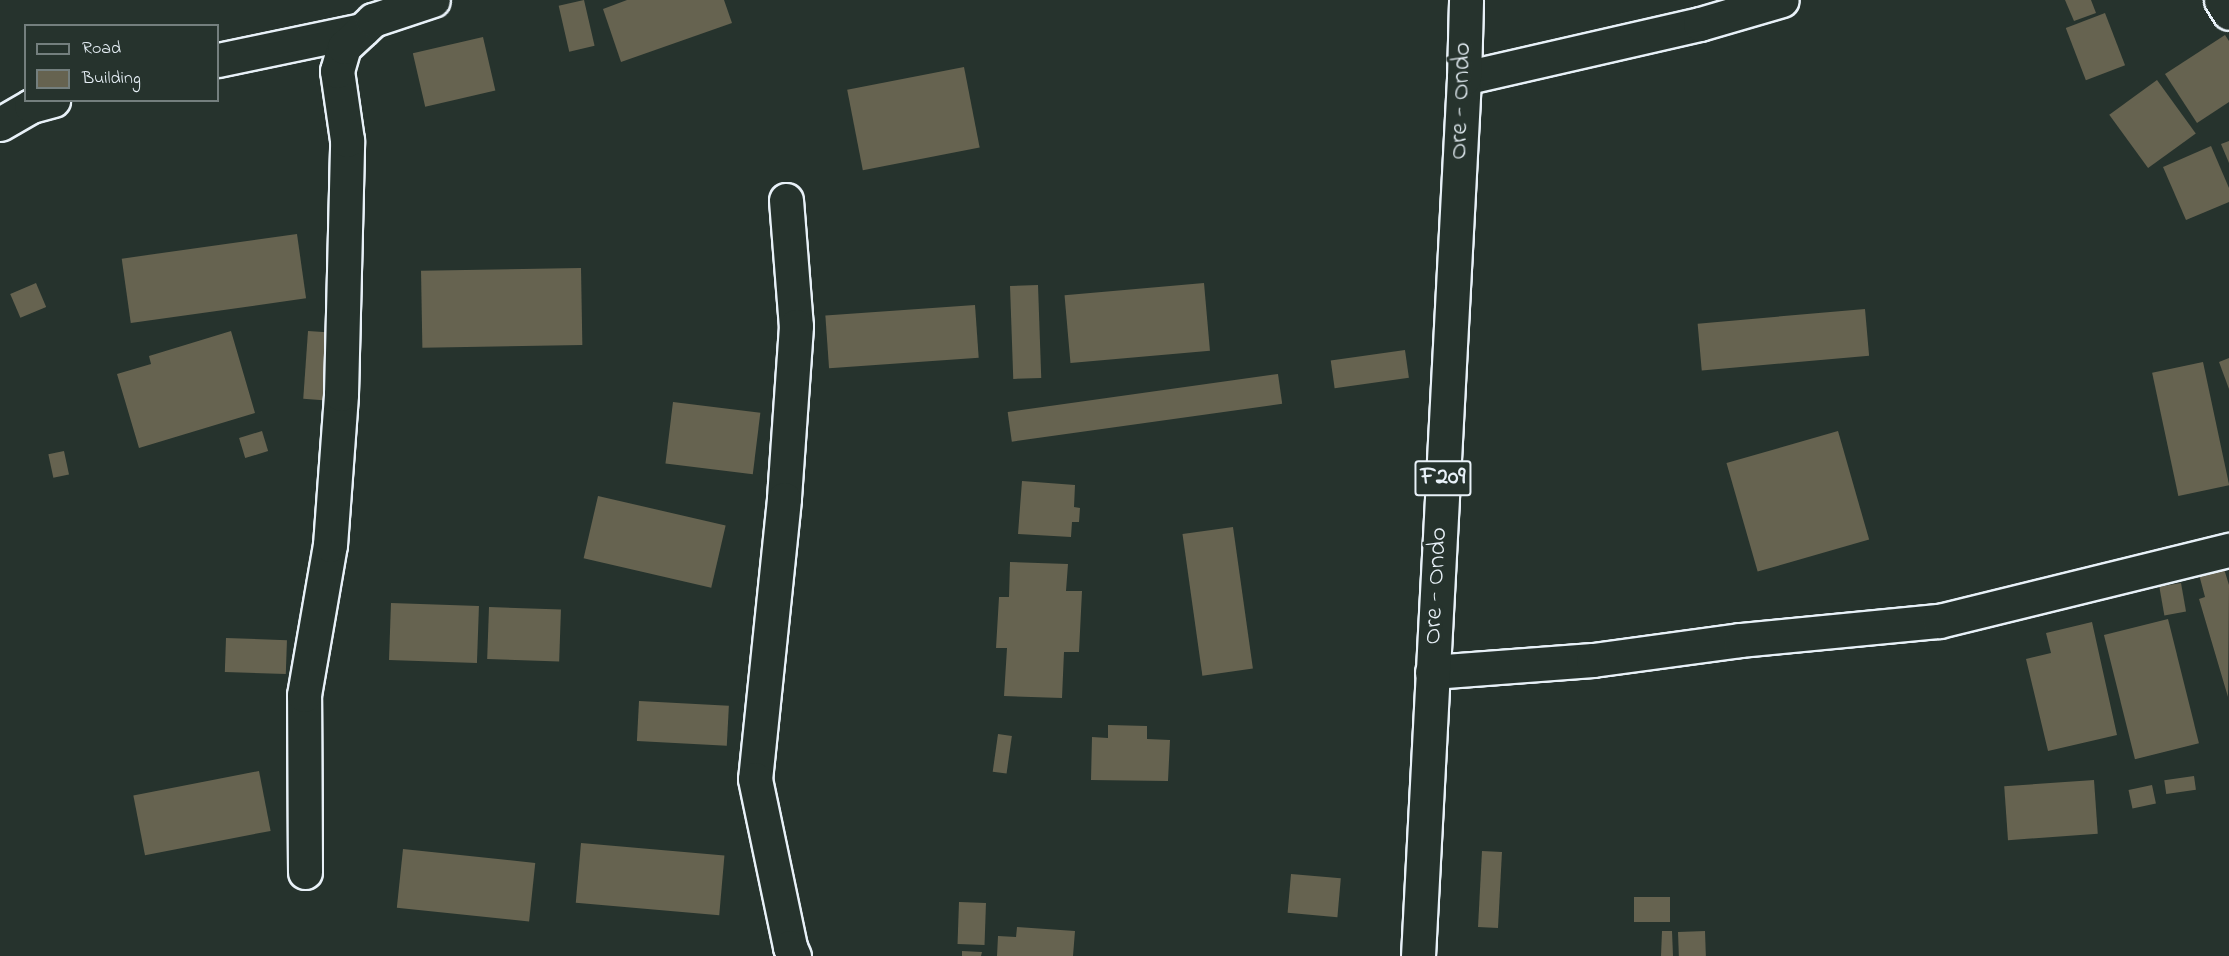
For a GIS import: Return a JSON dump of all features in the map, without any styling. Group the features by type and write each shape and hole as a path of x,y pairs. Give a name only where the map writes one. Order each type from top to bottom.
{"street":[{"path":"305,872 304,694 330,545 341,394 346,140 337,71 344,47 373,20 433,0"},
{"name":"Ore - Ondo","path":"1419,956 1464,78 1466,0"},
{"path":"1464,78 1700,24 1782,0"},
{"path":"2221,0 2229,13"},
{"path":"219,60 362,30"},
{"path":"0,124 31,106 46,102"},
{"path":"786,200 796,326 784,499 755,779 790,947 794,956"},
{"path":"1432,672 1593,660 1740,640 1939,621 2229,550"}],"building":[{"path":"584,0 595,46 569,52 559,6"},
{"path":"627,0 724,0 732,23 621,62 603,9"},
{"path":"2065,0 2091,0 2096,13 2074,21"},
{"path":"2105,13 2125,65 2086,80 2066,28"},
{"path":"2225,35 2229,41 2229,102 2197,123 2165,74"},
{"path":"483,37 495,91 425,107 413,53"},
{"path":"964,67 980,147 863,170 847,90"},
{"path":"2157,80 2196,133 2148,168 2109,115"},
{"path":"2229,141 2229,163 2221,144"},
{"path":"2211,146 2229,188 2229,202 2186,220 2163,167"},
{"path":"297,234 306,298 131,323 122,259"},
{"path":"581,268 582,345 422,348 421,271"},
{"path":"36,283 46,307 20,318 10,294"},
{"path":"1204,283 1210,351 1070,363 1065,295"},
{"path":"1038,285 1041,378 1013,379 1010,286"},
{"path":"975,305 979,358 829,368 825,315"},
{"path":"1865,309 1869,356 1702,370 1698,324"},
{"path":"231,331 255,413 139,448 117,374 151,364 149,356"},
{"path":"308,331 338,333 333,401 303,399"},
{"path":"1405,350 1409,378 1335,388 1331,360"},
{"path":"2229,358 2229,389 2219,362"},
{"path":"2203,362 2229,485 2178,496 2152,373"},
{"path":"1278,374 1282,404 1012,442 1008,412"},
{"path":"673,402 760,413 753,474 665,464"},
{"path":"262,431 268,451 245,458 239,438"},
{"path":"1838,431 1869,540 1758,572 1726,463"},
{"path":"64,451 69,474 53,478 48,454"},
{"path":"1022,481 1075,485 1074,507 1080,508 1079,522 1072,522 1071,537 1018,534"},
{"path":"598,496 726,525 711,588 584,558"},
{"path":"1233,527 1253,669 1202,676 1182,534"},
{"path":"2221,559 2229,585 2228,697 2199,599 2205,597 2197,567"},
{"path":"1010,562 1068,564 1066,591 1082,591 1079,652 1064,652 1062,698 1004,696 1007,648 996,648 999,597 1009,597"},
{"path":"2181,583 2186,612 2164,615 2159,587"},
{"path":"391,603 479,606 477,663 389,660"},
{"path":"489,607 561,610 559,661 487,659"},
{"path":"2168,619 2199,743 2135,759 2104,635"},
{"path":"2092,622 2117,735 2048,751 2026,659 2051,653 2046,633"},
{"path":"226,638 287,640 286,674 225,672"},
{"path":"639,701 729,706 727,746 637,741"},
{"path":"1108,725 1147,726 1147,739 1170,740 1168,781 1091,780 1092,737 1108,738"},
{"path":"998,734 1012,736 1007,774 993,772"},
{"path":"259,771 271,831 145,855 133,795"},
{"path":"2194,776 2196,790 2166,794 2164,780"},
{"path":"2094,780 2098,834 2008,840 2004,786"},
{"path":"2152,785 2156,804 2132,809 2129,790"},
{"path":"581,843 724,856 719,915 576,903"},
{"path":"403,849 535,863 529,922 397,908"},
{"path":"1482,851 1502,852 1498,928 1478,927"},
{"path":"1291,874 1341,878 1337,917 1288,913"},
{"path":"1634,897 1670,897 1670,922 1634,922"},
{"path":"959,902 986,903 985,945 958,944"},
{"path":"1017,927 1075,931 1073,956 997,956 998,936 1016,937"},
{"path":"1662,931 1672,931 1673,956 1661,956"},
{"path":"1705,931 1706,956 1679,956 1678,932"},
{"path":"962,951 982,952 981,956 962,956"}]}
